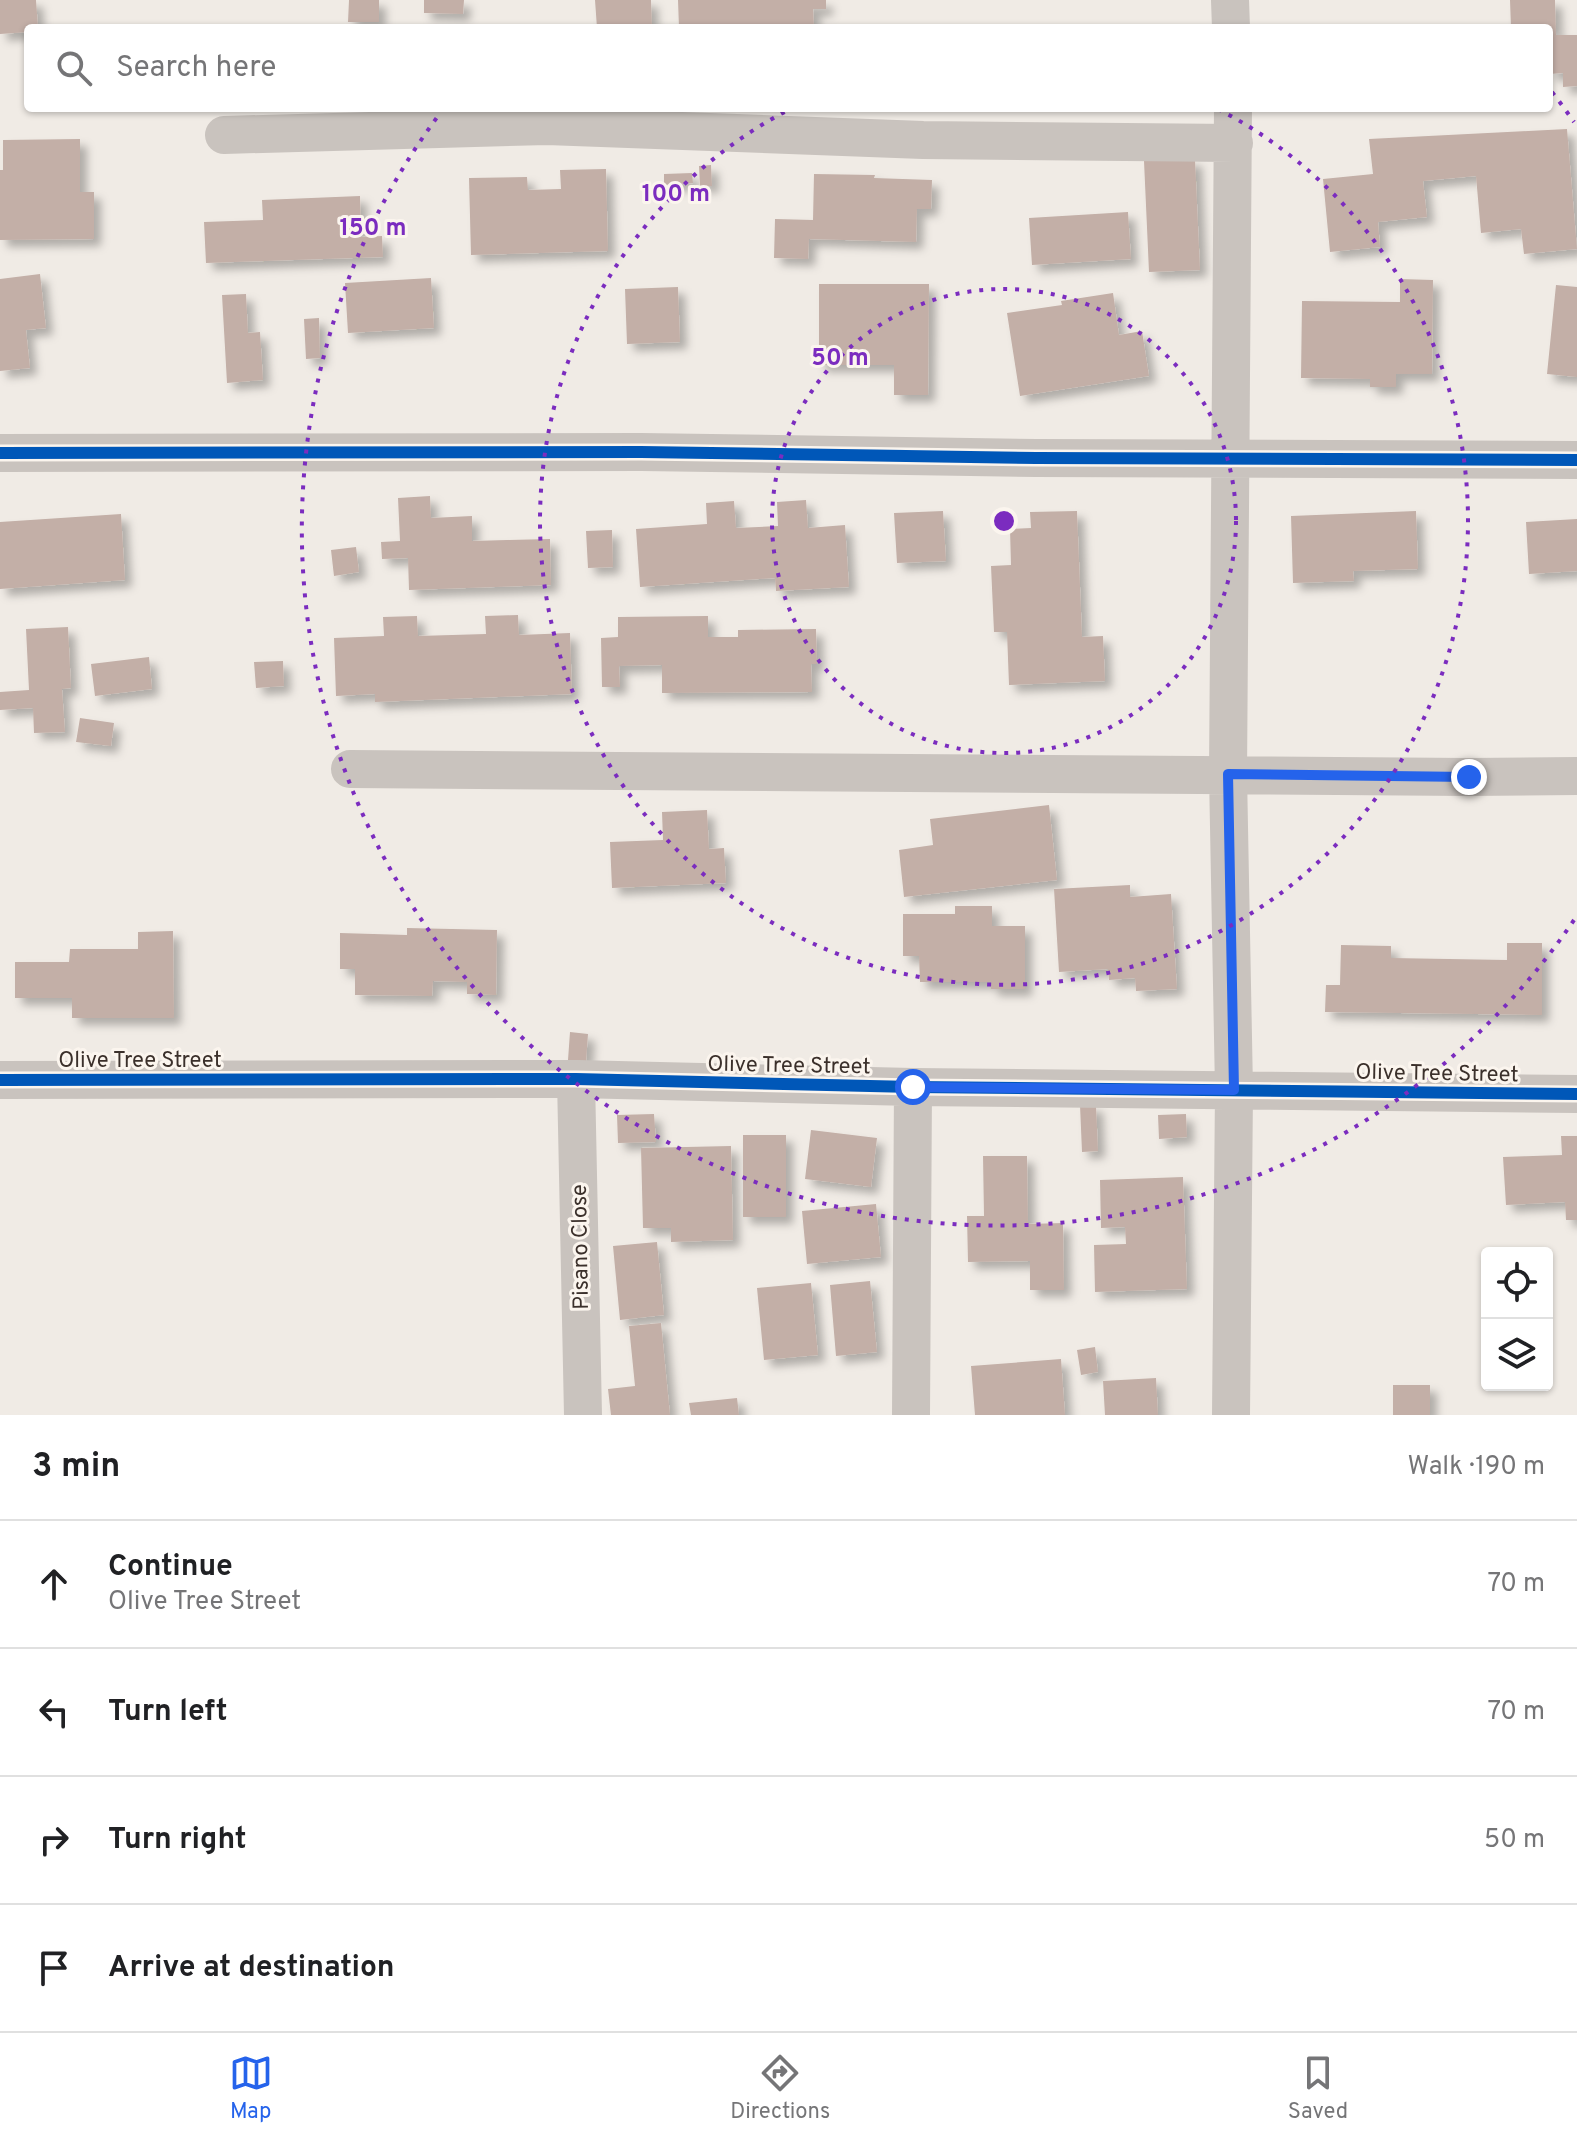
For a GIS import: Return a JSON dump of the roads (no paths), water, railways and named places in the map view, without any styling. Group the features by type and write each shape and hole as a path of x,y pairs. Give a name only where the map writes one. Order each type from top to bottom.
{"street":[{"path":"1230,0 1231,24"},
{"path":"224,135 547,126 923,140 1234,126 1228,774 1234,1090 1231,1415"},
{"path":"0,453 641,452 1577,460"},
{"path":"350,769 1577,776"},
{"name":"Olive Tree Street","path":"0,1080 576,1079 913,1087 1577,1094"},
{"name":"Pisano Close","path":"576,1079 583,1415"},
{"path":"911,1415 913,1087"}]}
